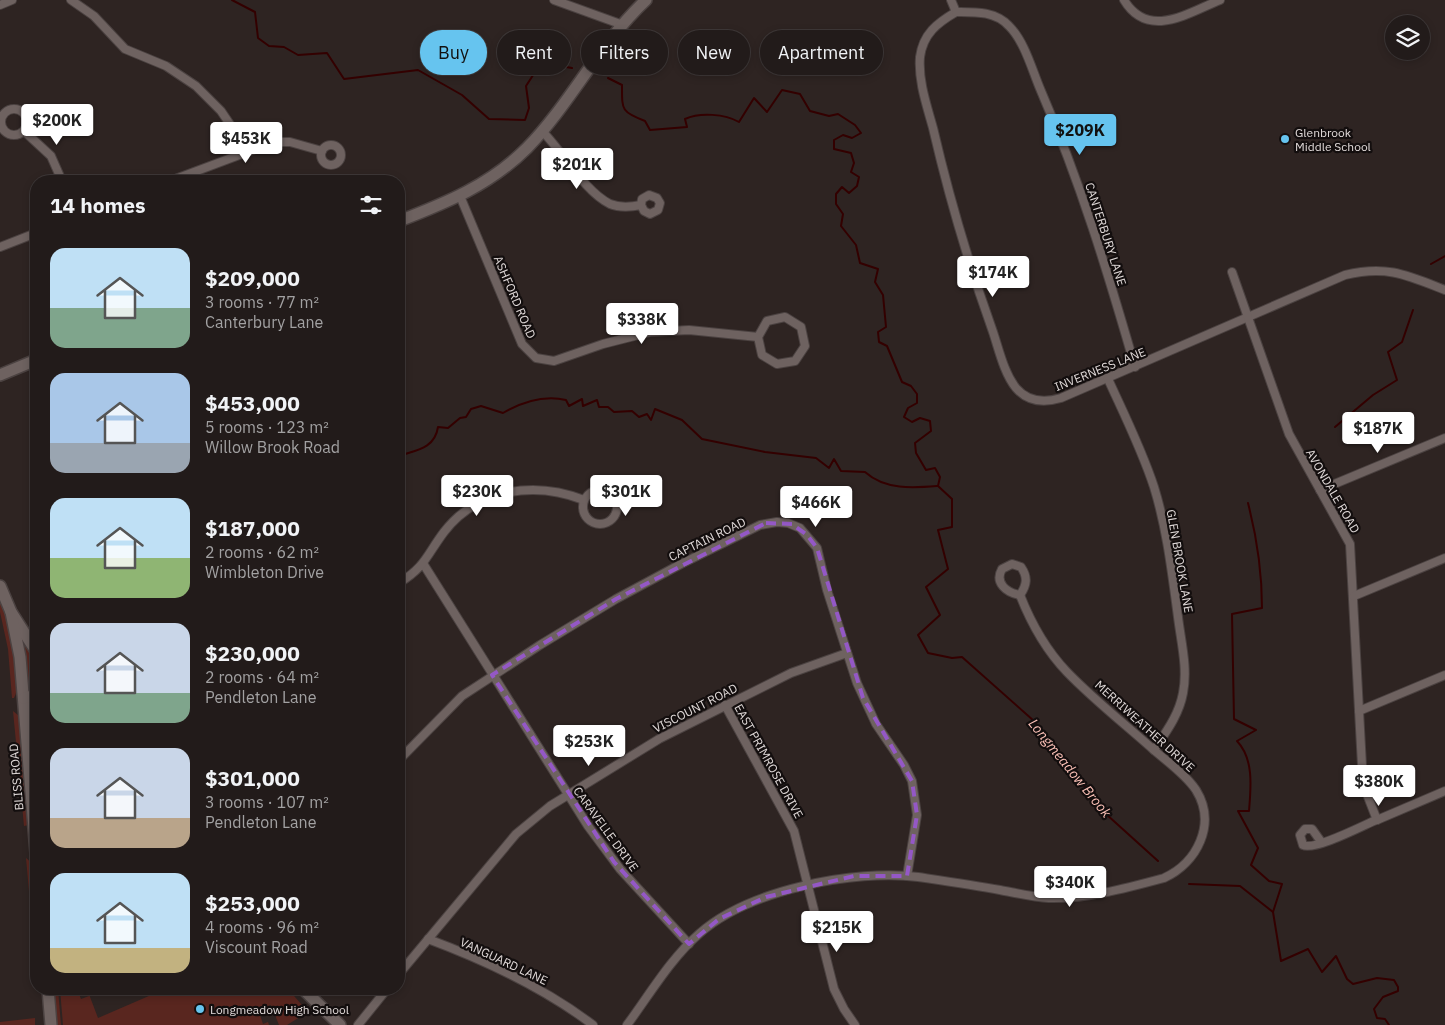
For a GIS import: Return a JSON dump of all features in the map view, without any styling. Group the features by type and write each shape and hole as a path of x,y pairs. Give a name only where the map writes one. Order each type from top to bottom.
{"main road":[{"path":"405,219 460,196 505,168 542,131 623,25 646,0"},
{"path":"0,375 30,366"},
{"path":"0,586 11,612 30,642"},
{"name":"BLISS ROAD","path":"11,612 17,638 24,698 30,776"},
{"path":"24,698 30,696"},
{"path":"48,995 51,1025"},
{"path":"309,995 340,1025"}],"street":[{"path":"0,5 12,0"},
{"path":"71,0 94,16 125,49 166,66 196,86 220,111 248,151"},
{"path":"554,0 623,25"},
{"path":"952,0 956,12"},
{"path":"1124,0 1138,16 1162,22 1220,0"},
{"name":"CANTERBURY LANE","path":"956,12 979,12 993,15 1005,22 1017,37 1062,139 1097,235 1135,367"},
{"name":"INVERNESS LANE","path":"956,12 938,23 926,38 920,60 921,78 962,240 1007,370 1013,384 1022,393 1045,402 1061,398 1248,319 1339,278 1365,271 1379,270 1403,273 1445,290"},
{"path":"24,130 51,156 59,175"},
{"path":"542,131 598,196 618,206 641,205"},
{"path":"186,175 268,144 285,141 322,151"},
{"name":"ASHFORD ROAD","path":"460,196 522,344 536,358 554,361 617,339 663,330 709,331 758,337"},
{"path":"0,247 30,235"},
{"name":"AVONDALE ROAD","path":"1232,272 1289,434 1349,540 1354,596 1363,784 1377,820"},
{"path":"785,317 801,327 805,346 794,361 777,364 762,355 758,337 767,321 785,317"},
{"name":"GLEN BROOK LANE","path":"1108,379 1137,442 1157,497 1170,559 1184,659 1184,684 1180,704 1175,717 1154,750"},
{"path":"1320,490 1445,438"},
{"path":"405,579 424,565 445,531 456,519 470,508 494,496 519,490 544,489 568,494 584,500"},
{"path":"603,490 615,498 617,511 609,522 596,524 586,517 583,509 584,500 594,491 603,490"},
{"name":"CAPTAIN ROAD","path":"405,754 452,705 492,675 616,599 749,530 777,522 797,526 817,548 847,653 869,711 904,765 916,795 916,829 907,876"},
{"path":"1354,596 1445,558"},
{"name":"CARAVELLE DRIVE","path":"424,565 567,795 620,869 689,944"},
{"name":"MERRIWEATHER DRIVE","path":"628,1025 669,966 706,928 738,908 766,897 870,874 907,876 1047,898 1089,895 1170,876 1184,866 1199,846 1204,830 1204,810 1199,796 1190,782 1060,665 1037,631 1020,595"},
{"name":"VISCOUNT ROAD","path":"405,967 516,834 535,816 658,739 791,673 847,653"},
{"path":"1359,711 1445,675"},
{"name":"EAST PRIMROSE DRIVE","path":"725,705 790,822 800,848 834,989 855,1025"},
{"path":"1322,843 1445,791"},
{"name":"VANGUARD LANE","path":"428,939 517,976 555,998 594,1025"},
{"path":"358,1025 382,995"}],"highlighted area":[{"path":"766,523 792,524 807,535 817,548 863,698 912,781 917,815 907,876 854,876 766,897 719,919 689,944 614,862 492,675 616,599"}],"shaded area":[{"path":"0,599 7,619 16,665 17,691 14,698 12,698 8,649 0,612"},
{"path":"23,640 25,640 30,649 30,693 28,694"},
{"path":"13,711 19,716 29,825 24,826"},
{"path":"26,858 30,863 30,902"},
{"path":"54,995 58,995 61,1025 56,1025"},
{"name":"Longmeadow High School","path":"60,995 79,995 81,999 89,995 98,1018 151,995 293,995 308,1012 287,1025 279,1025 271,1005 262,1008 264,1014 260,1015 263,1024 268,1022 269,1025 63,1025"},
{"path":"35,1018 35,1025 0,1025 0,1022"}],"waterway":[{"name":"Longmeadow Brook","path":"232,0 255,12 258,38 269,46 284,47 298,55 327,53 344,79 418,70 462,95 489,119 525,120 529,108 526,86 537,69 555,65 572,68"},
{"name":"Longmeadow Brook","path":"608,78 622,85 624,109 631,115 645,121 650,130 687,127 685,119 698,115 720,116 739,122 754,98 767,112 782,90 800,94 810,111 829,116 838,114 855,125 861,133 852,138 843,135 834,140 834,149 851,153 854,163 851,172 859,177 857,186 849,193 842,187 836,194 836,204 843,214 841,226 856,245 860,263 878,269 875,282 883,295 886,327 878,332 879,342 887,346 902,382 911,386 917,394 917,403 908,408 904,417 912,422 920,418 930,421 931,431 915,443 916,453 926,470 935,468 940,477 938,486 952,499 952,527 938,530 948,569 926,587 940,615 918,635 928,653 952,658 962,657 1034,721 1106,814 1158,861"},
{"path":"1431,264 1445,256"},
{"path":"1335,427 1373,395 1397,380 1388,352 1402,342 1413,310"},
{"path":"405,454 429,444 433,440 438,427 448,428 460,418 466,417 471,409 481,406 503,413 533,400 550,398 566,400 569,406 582,399 583,406 597,400 599,407 608,407 614,412 632,411 639,417 647,414 651,420 655,409 682,420 702,439 765,452 816,458 829,468 834,459 841,471 865,472 873,478 890,485 909,487 937,486"},
{"path":"1248,503 1258,555 1262,608 1232,614 1234,719 1256,730 1237,741 1246,756 1251,783 1249,811 1238,811 1258,848 1251,865 1269,881 1282,884 1273,912"},
{"name":"Longmeadow Brook","path":"1189,884 1240,886 1273,912 1281,961 1308,949 1322,972 1336,956 1347,979 1353,984 1377,978 1394,980 1398,991 1383,997 1374,1009 1377,1018 1385,1019 1389,1025"}],"place":[{"name":"Glenbrook Middle School","path":"1285,139"},
{"name":"Longmeadow High School","path":"200,1009"}]}
